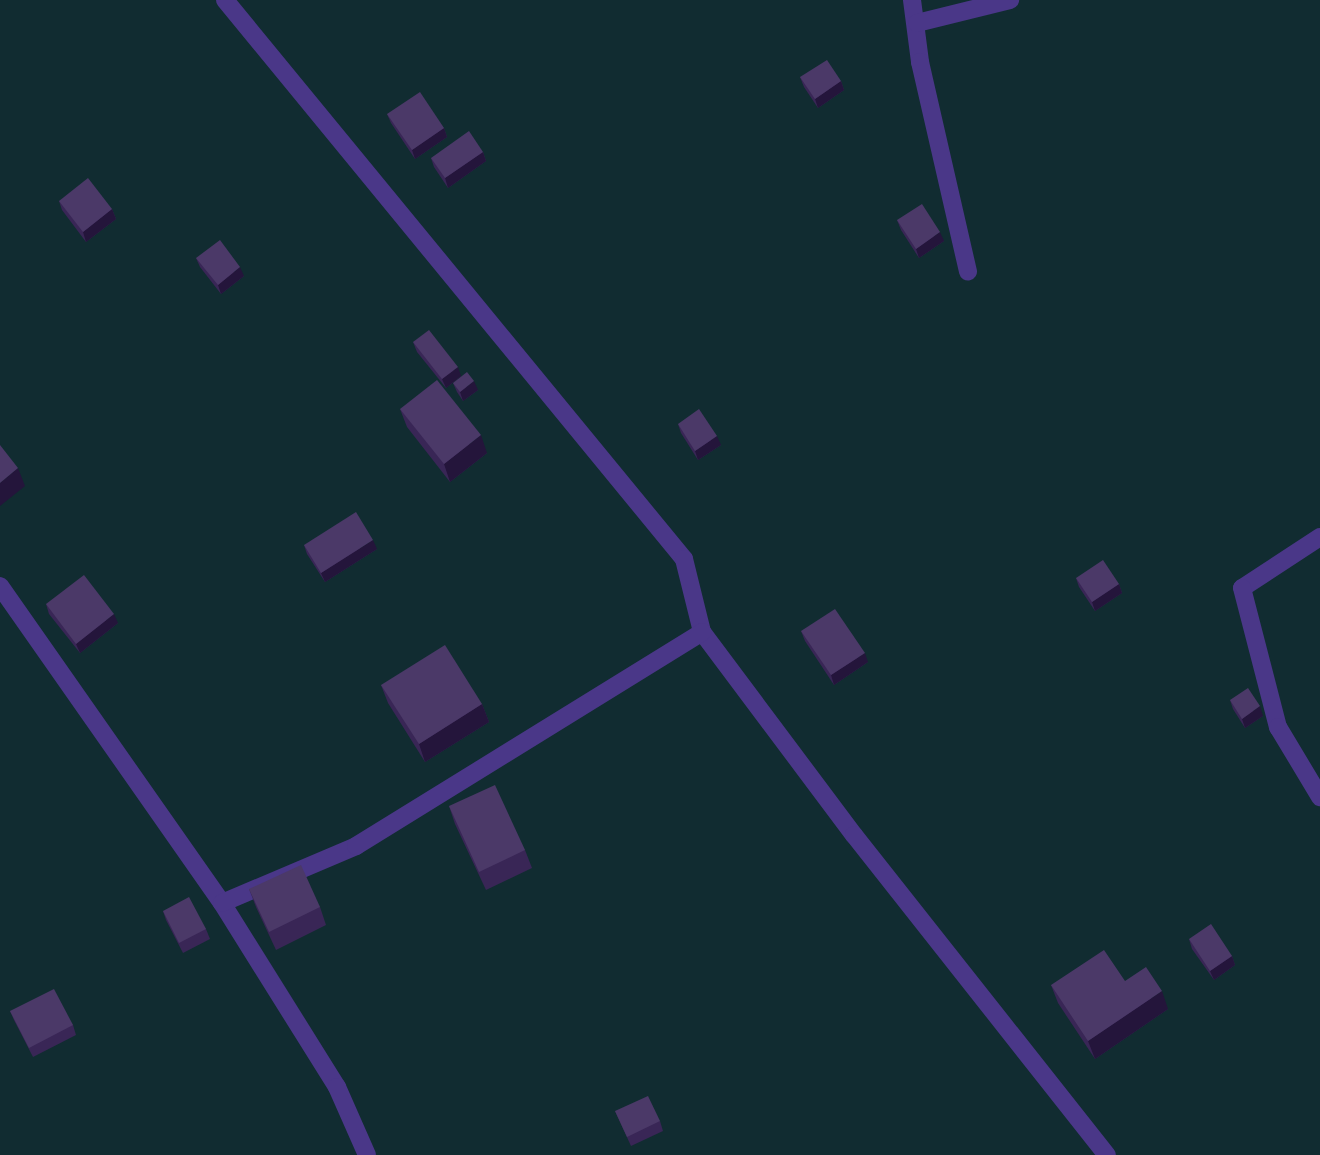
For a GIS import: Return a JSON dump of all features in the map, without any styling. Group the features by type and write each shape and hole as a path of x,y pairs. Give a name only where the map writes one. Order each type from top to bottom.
{"lane":[{"path":"225,0 684,559 702,632 854,835 1107,1155"},
{"path":"912,0 920,62 968,272"},
{"path":"917,23 1010,0"},
{"path":"1320,537 1242,588 1278,727 1320,797"},
{"path":"0,586 222,903 337,1087 367,1155"},
{"path":"222,903 356,846 702,632"}],"green space":[{"path":"0,0 1320,0 1320,1155 0,1155"}],"building":[{"path":"827,60 841,81 815,99 800,77"},
{"path":"420,92 444,128 412,150 387,114"},
{"path":"469,131 483,152 445,178 431,158"},
{"path":"88,178 112,209 83,232 59,201"},
{"path":"922,204 940,232 916,249 897,220"},
{"path":"220,240 240,267 218,285 196,258"},
{"path":"429,330 458,367 442,379 413,342"},
{"path":"467,372 474,381 460,392 453,383"},
{"path":"437,380 481,435 444,464 400,409"},
{"path":"699,409 717,436 695,451 678,424"},
{"path":"0,445 18,468 0,483"},
{"path":"356,512 373,540 321,573 304,545"},
{"path":"1103,560 1119,584 1092,602 1076,578"},
{"path":"84,575 114,614 76,644 46,604"},
{"path":"835,609 865,653 831,675 801,631"},
{"path":"445,645 482,704 419,744 381,685"},
{"path":"1248,688 1260,706 1242,719 1230,700"},
{"path":"495,785 525,850 479,872 449,806"},
{"path":"301,865 320,907 269,932 249,889"},
{"path":"189,897 206,929 179,943 163,911"},
{"path":"1211,924 1232,956 1210,971 1189,939"},
{"path":"1104,950 1125,981 1146,967 1162,991 1088,1041 1051,985"},
{"path":"54,989 73,1025 29,1048 10,1011"},
{"path":"648,1096 660,1121 627,1137 615,1111"}]}
